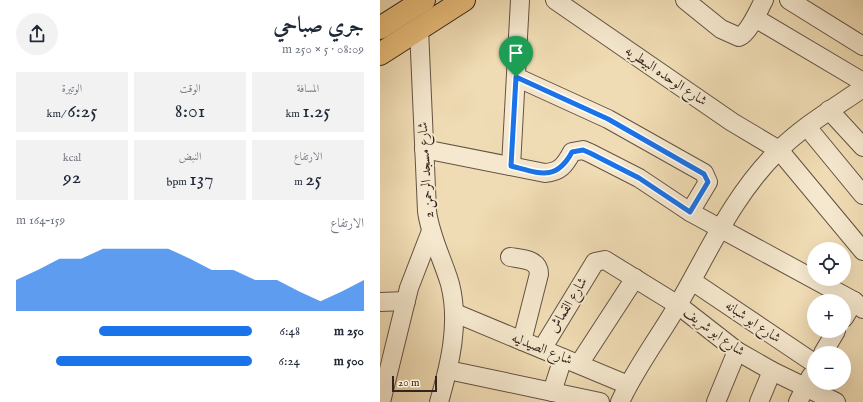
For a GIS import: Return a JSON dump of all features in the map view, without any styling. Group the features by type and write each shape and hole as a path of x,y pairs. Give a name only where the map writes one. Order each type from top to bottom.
{"highway":[{"path":"380,28 424,0"},
{"path":"380,54 464,0"}],"street":[{"path":"511,166 520,0"},
{"name":"شارع الوحده البيطريه","path":"555,0 732,122 779,150 863,251"},
{"path":"685,0 721,29 734,36 743,35 755,18 764,0"},
{"path":"789,0 863,46"},
{"path":"620,402 628,384 678,305 720,229 749,185 779,150 829,110 862,89 755,18"},
{"name":"شارع مسجد الرحمن 2","path":"419,29 427,211 431,231 450,285 455,313 448,370 439,402"},
{"path":"516,77 608,119 704,174 708,182 690,212"},
{"path":"829,110 863,147"},
{"path":"807,127 863,195"},
{"path":"424,149 545,173 560,169 565,165 572,152 583,150 639,178 690,212 858,305"},
{"path":"381,402 406,301 431,231"},
{"path":"510,256 533,262 539,268 539,274 522,341"},
{"name":"شارع ابو شريف","path":"595,262 605,260 678,305 737,350 765,367 836,402"},
{"name":"شارع القماش","path":"542,349 595,262"},
{"path":"552,392 571,361 634,278"},
{"name":"شارع ابو شبانه","path":"692,281 807,358"},
{"path":"380,302 406,301"},
{"name":"شارع الصيدليه","path":"455,313 628,384"},
{"path":"759,402 765,367 775,337"},
{"path":"716,402 737,350"},
{"path":"448,370 600,402"},
{"path":"798,402 806,386"}],"route":[{"path":"516,77 608,119 704,174 707,177 708,182 690,212 639,178 583,150 572,152 565,165 556,171 545,173 511,166 516,77"}]}
